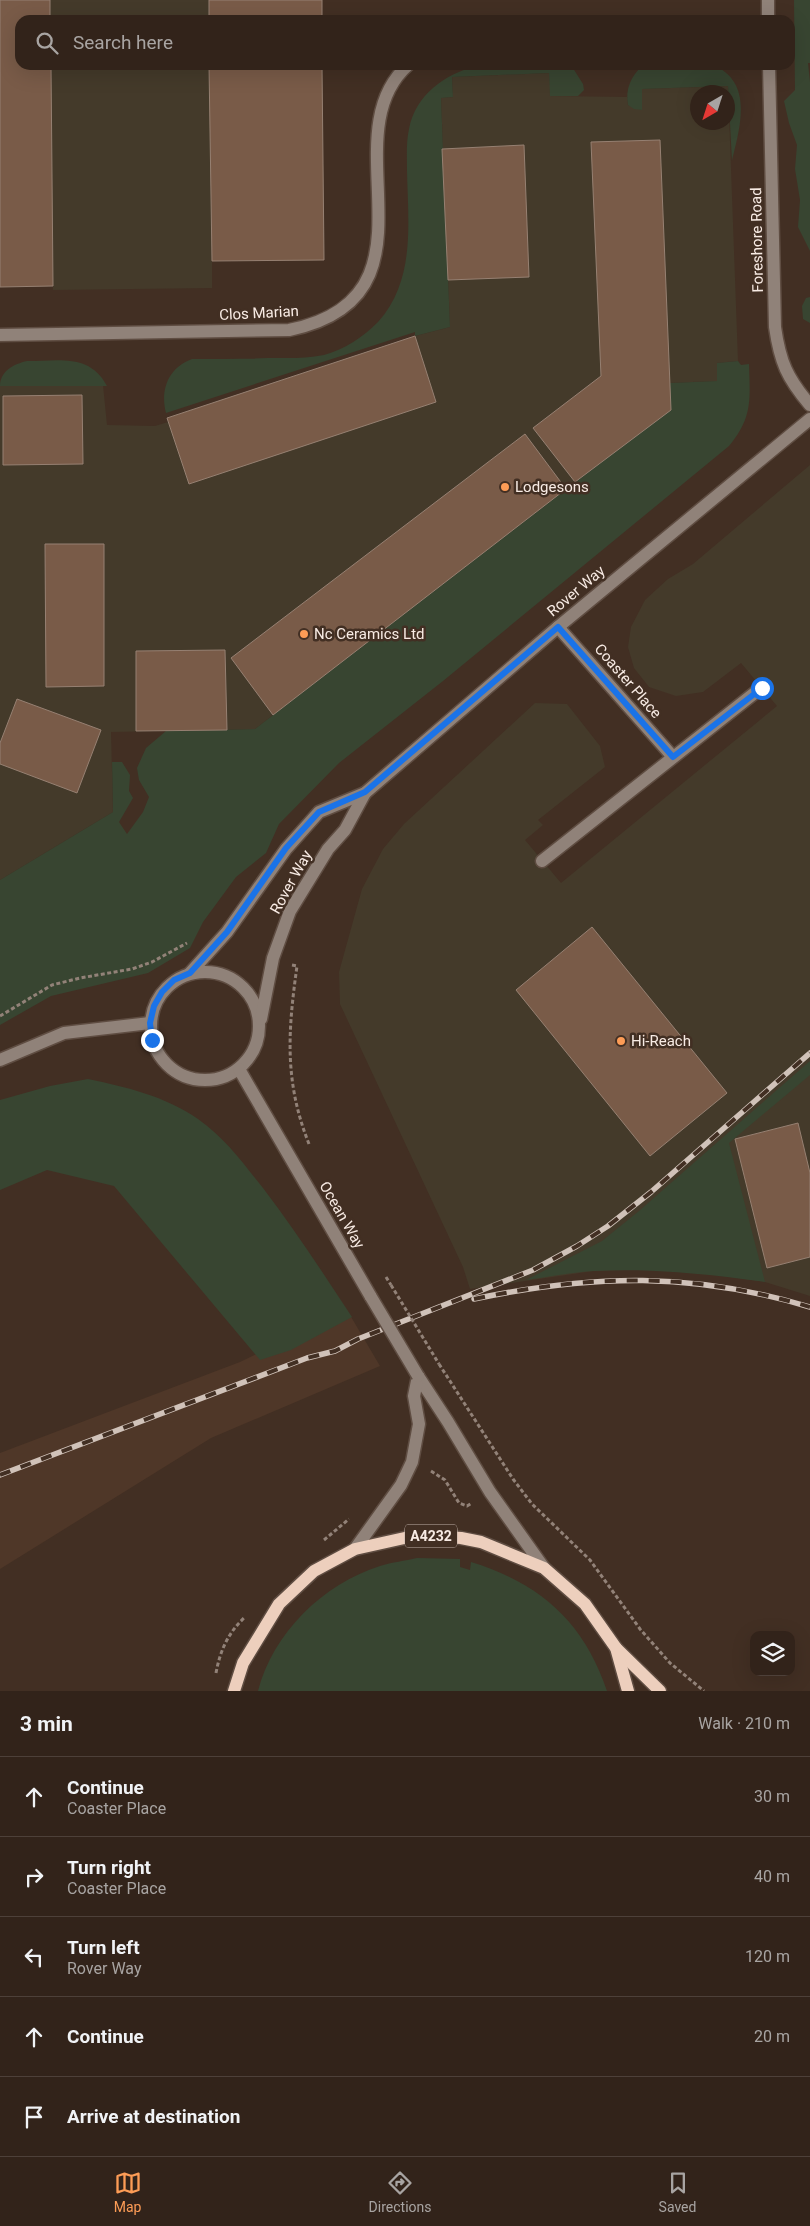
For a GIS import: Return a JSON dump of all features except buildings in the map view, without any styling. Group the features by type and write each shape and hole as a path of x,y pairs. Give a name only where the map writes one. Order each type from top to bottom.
{"main road":[{"name":"A4232","path":"234,1691 244,1663 279,1604 314,1571 355,1549 418,1535 461,1538 481,1542 544,1568 585,1604 616,1648 660,1691"},
{"name":"A4232","path":"616,1648 628,1691"}],"street":[{"path":"768,0 768,15"},
{"name":"Clos Marian","path":"0,336 289,330 325,320 340,311 353,299 365,283 376,251 379,231 378,136 380,118 386,99 404,70"},
{"name":"Foreshore Road","path":"769,70 775,326 779,354 788,376 810,405"},
{"name":"Rover Way","path":"190,973 227,932 286,848 319,812 365,792 558,627 810,418"},
{"name":"Coaster Place","path":"558,627 673,757"},
{"path":"542,861 762,688"},
{"name":"Rover Way","path":"260,1025 273,958 290,911 328,849 345,830 365,792"},
{"path":"206,971 223,974 238,982 250,994 257,1009 260,1025 258,1042 250,1057 239,1069 223,1077 206,1080 188,1078 172,1069 160,1057 152,1040 150,1023 154,1006 162,992 174,980 190,973 206,971"},
{"path":"0,1060 64,1033 150,1023"},
{"name":"Ocean Way","path":"239,1069 418,1376 490,1492 544,1568"},
{"path":"355,1549 401,1485 412,1462 419,1424 414,1396 418,1376"}],"path":[{"path":"0,1016 52,985 132,969 152,962 194,939"},
{"path":"297,966 289,1022 290,1067 299,1118 311,1150"},
{"path":"381,1269 439,1364 513,1479 532,1504 590,1560 640,1629 670,1664 704,1691"},
{"path":"428,1470 445,1480 459,1503 467,1506 473,1502"}],"shaded area":[{"path":"0,0 322,0 322,15 15,15 15,70 322,70 324,260 212,261 212,288 53,290 53,286 0,287"},
{"path":"549,73 551,96 627,97 628,105 642,110 642,89 690,87 690,130 730,130 738,361 717,363 717,381 670,383 671,410 255,729 111,732 113,812 0,880 0,386 103,385 107,425 155,426 168,422 167,418 415,336 450,327 441,98 453,97 452,77"},
{"path":"810,465 810,1296 765,1282 701,1273 641,1269 593,1271 470,1289 463,1267 340,1004 339,972 362,889 383,849 404,824 535,703 567,704 600,746 605,767 538,820 543,825 525,840 561,883 777,706 741,663 703,692 676,696 649,687 634,668 628,647 631,627 645,600 668,579 693,564"},
{"path":"347,1310 380,1366 211,1438 0,1569 0,1453 240,1362"}],"green space":[{"path":"794,0 810,0 810,63 808,63 810,82 810,251 798,227 800,200 795,169 797,145 784,101 795,90"},
{"path":"465,70 574,70 583,84 584,90 578,96 550,96 549,73 452,77 453,97 441,98 450,327 415,336 415,332 166,413 164,396 168,381 177,368 192,359 296,358 324,355 353,342 378,322 390,306 399,288 404,269 408,230 407,140 409,129 418,106 425,96 443,80"},
{"path":"639,70 721,70 726,73 735,85 690,85 690,87 642,89 642,110 634,109 628,105 627,94 632,78"},
{"path":"735,85 739,94 741,107 732,161 730,130 735,130"},
{"path":"810,297 810,323 803,319 802,306 806,298"},
{"path":"61,360 82,364 92,368 100,375 107,386 0,386 5,372 17,364 27,361"},
{"path":"738,361 741,365 749,364 749,398 746,417 737,436 729,446 443,681 339,763 279,824 266,853 236,877 203,922 190,948 148,973 51,996 0,1025 0,880 113,812 112,762 122,762 130,775 129,791 133,798 119,822 127,834 143,812 149,797 139,780 137,768 146,748 166,731 255,729 603,461 670,383 717,381 717,363"},
{"path":"810,1061 810,1075 729,1143 765,1282 701,1274 638,1270 569,1273 526,1280 602,1241 639,1211"},
{"path":"88,1079 159,1098 198,1119 217,1135 241,1160 275,1204 352,1317 291,1350 260,1360 114,1186 47,1170 0,1190 0,1100 50,1086"},
{"path":"417,1558 460,1559 460,1567 470,1570 471,1562 518,1581 538,1594 556,1608 572,1625 586,1645 607,1691 258,1691 265,1670 275,1650 288,1631 320,1598 359,1574 385,1565"}],"railway":[{"path":"0,1475 307,1358 335,1351 358,1339 533,1270 577,1246 608,1226 651,1192 810,1053"},
{"path":"474,1299 560,1285 643,1280 725,1287 810,1307"}],"place":[{"name":"Lodgesons","path":"505,487"},
{"name":"Nc Ceramics Ltd","path":"304,634"},
{"name":"Hi-Reach","path":"621,1041"}],"route":[{"path":"152,1040 150,1023 154,1006 162,992 174,980 190,973 227,932 286,848 319,812 365,792 558,627 673,757 762,688"}]}
